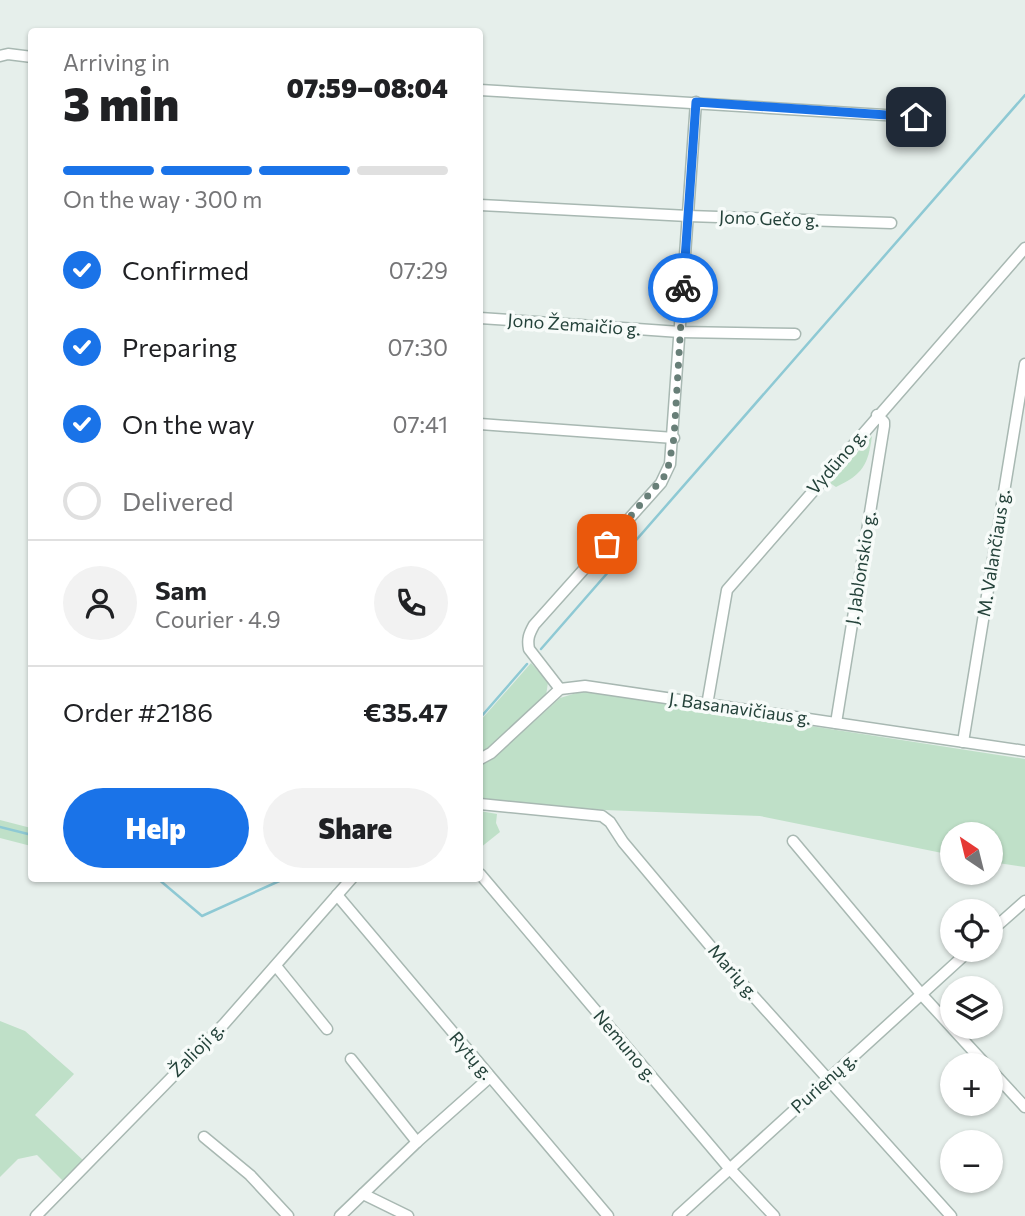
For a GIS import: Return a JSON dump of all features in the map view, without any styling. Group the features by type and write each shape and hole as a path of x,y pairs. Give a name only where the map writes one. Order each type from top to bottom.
{"street":[{"path":"0,56 8,54 28,56"},
{"path":"483,90 916,117"},
{"path":"483,757 560,690 529,649 527,641 530,633 534,625 661,483 670,464 674,438 696,102"},
{"name":"Jono Gečo g.","path":"483,205 891,223"},
{"name":"Vydūno g.","path":"707,705 727,590 1025,248"},
{"name":"Jono Žemaičio g.","path":"483,318 680,332 795,334"},
{"name":"M. Valančiaus g.","path":"963,742 1025,364"},
{"name":"J. Jablonskio g.","path":"836,723 884,426 884,422 877,415"},
{"path":"483,424 674,438"},
{"name":"J. Basanavičiaus g.","path":"560,690 586,686 1025,751"},
{"name":"Marių g.","path":"483,804 602,816 610,822 623,842 738,979 951,1216"},
{"path":"793,841 922,995 975,1053"},
{"name":"Nemuno g.","path":"483,878 729,1168 774,1216"},
{"name":"Žalioji g.","path":"36,1216 224,1024 348,882"},
{"name":"Rytų g.","path":"337,895 608,1216"},
{"path":"1003,920 1025,901"},
{"path":"1016,909 1025,918"},
{"name":"Purienų g.","path":"678,1216 957,962"},
{"path":"276,966 327,1029"},
{"path":"351,1059 417,1142"},
{"path":"340,1216 489,1078"},
{"path":"1003,1083 1025,1107"},
{"path":"204,1137 250,1175 288,1216"},
{"path":"363,1194 408,1216"}],"green space":[{"path":"872,436 866,461 858,473 836,487 830,483"},
{"path":"531,663 548,682 546,696 483,752 483,718"},
{"path":"583,691 1025,759 1025,867 1003,864 1003,822 940,822 940,853 760,816 604,810 483,799 483,762 517,737 560,698"},
{"path":"483,812 497,814 496,823 500,832 483,846"},
{"path":"0,820 28,827 28,845 0,838"},
{"path":"0,1021 25,1031 74,1074 35,1115 86,1163 66,1184 37,1155 18,1159 0,1177"}],"waterway":[{"path":"541,649 1025,95"},
{"path":"483,715 527,664"},
{"path":"0,827 28,834"},
{"path":"162,882 202,916 277,882"}],"way so far":[{"path":"607,544 661,483 670,464 683,288"}],"route":[{"path":"683,288 696,102 916,117"}]}
